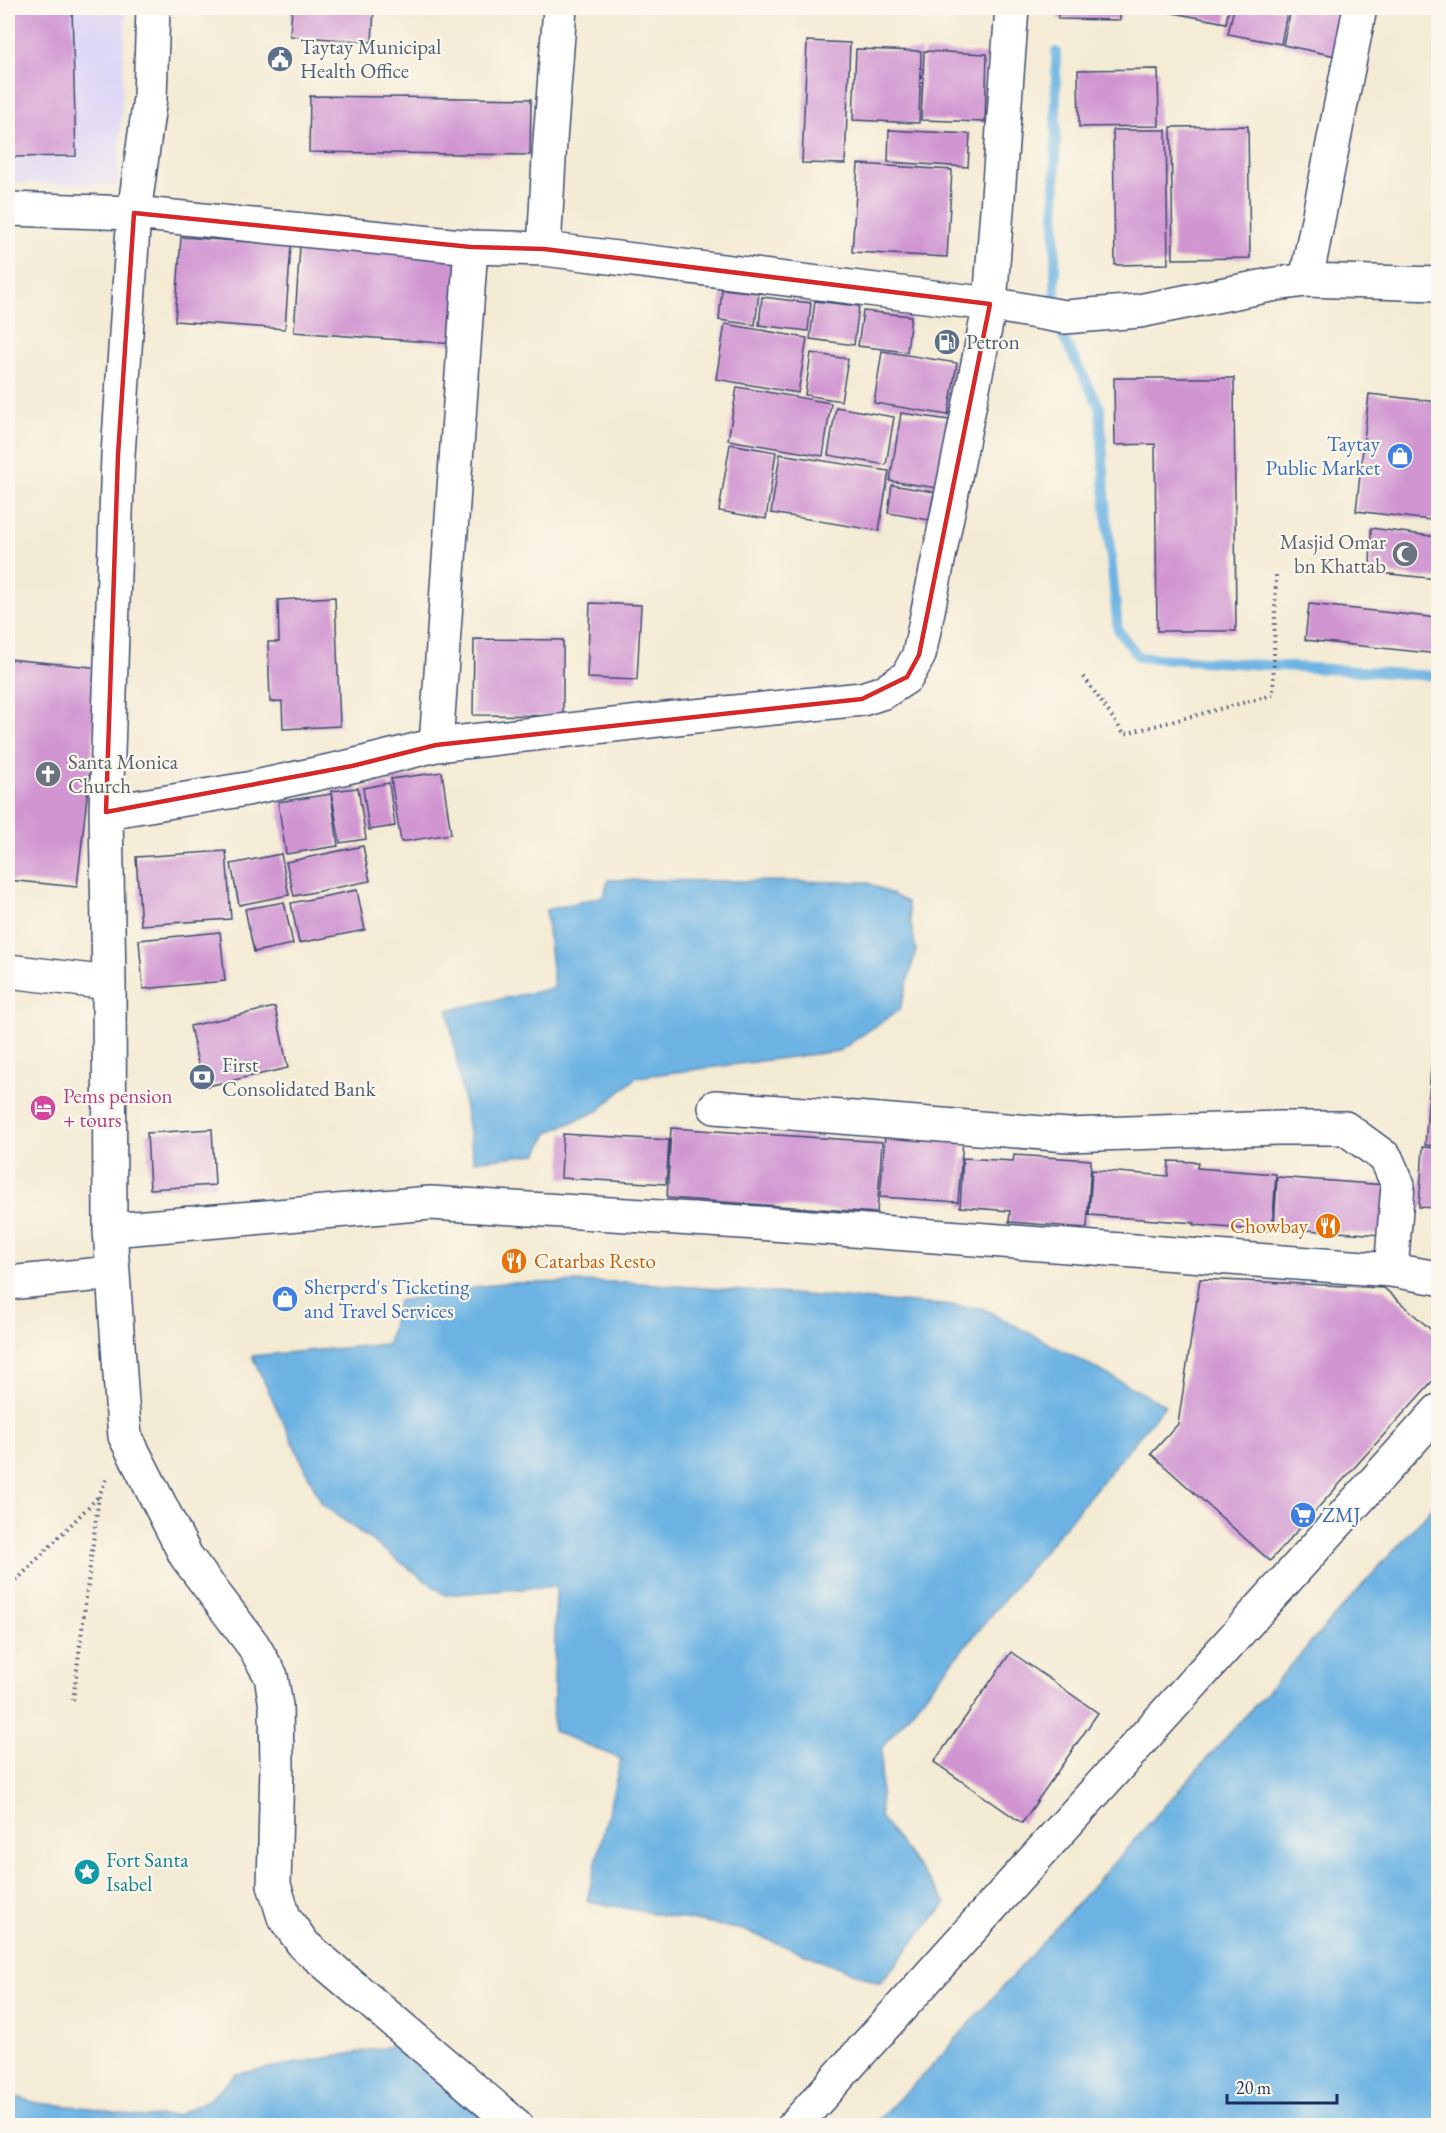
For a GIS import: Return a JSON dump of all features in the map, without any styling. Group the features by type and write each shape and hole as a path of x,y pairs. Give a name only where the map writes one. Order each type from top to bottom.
{"street":[{"path":"153,8 150,98 134,213 118,455 106,812 110,1230 125,1436 186,1556 253,1645 271,1676 276,1706 277,1765 274,1885 284,1917 304,1945 517,2126"},
{"path":"544,249 560,8"},
{"path":"106,812 247,789 436,745 862,699 884,692 907,677 919,655 990,304 1012,8"},
{"path":"1306,280 1360,8"},
{"path":"8,209 134,213 471,247 544,249 990,304 1065,317 1139,311 1306,280 1438,284"},
{"path":"436,745 471,247"},
{"path":"8,971 109,983"},
{"path":"715,1107 1068,1135 1345,1128 1386,1158 1398,1185 1391,1270"},
{"path":"110,1230 430,1203 758,1223 1391,1270 1438,1278"},
{"path":"8,1283 112,1273"},
{"path":"794,2126 1438,1411"}],"path":[{"path":"1084,677 1124,734 1273,695 1276,574"},
{"path":"73,1700 99,1496 125,1436"},
{"path":"8,1589 99,1496"}],"highlighted area":[{"path":"134,213 471,247 544,249 990,304 919,655 907,677 862,699 436,745 352,766 106,812 118,455"}],"shaded area":[{"path":"8,8 126,8 118,186 8,182"}],"water":[{"path":"608,880 867,882 907,902 916,951 900,1009 839,1051 637,1077 598,1111 549,1132 537,1154 474,1161 448,1010 554,988 546,910 604,896"},
{"path":"624,1282 982,1308 1165,1405 882,1747 880,1817 946,1903 880,1983 743,1930 587,1901 621,1759 553,1731 556,1586 445,1595 322,1504 252,1356 388,1344 398,1301 501,1283"},
{"path":"1438,1501 1438,2125 873,2125 929,2069"},
{"path":"393,2046 491,2125 8,2125 8,2094 37,2103 91,2108 144,2117 177,2115 208,2100 236,2074"}],"building":[{"path":"8,8 72,8 76,156 8,157"},
{"path":"292,8 374,8 372,42 290,36"},
{"path":"1058,8 1120,8 1120,20 1058,19"},
{"path":"1148,8 1229,8 1226,23"},
{"path":"1234,8 1288,8 1281,44 1228,34"},
{"path":"1291,8 1346,8 1336,56 1283,45"},
{"path":"807,41 850,43 845,164 802,163"},
{"path":"856,49 921,51 919,123 853,120"},
{"path":"924,51 987,54 985,122 921,120"},
{"path":"1158,69 1159,126 1079,127 1078,70"},
{"path":"310,96 531,99 530,155 309,152"},
{"path":"1248,126 1250,258 1173,259 1171,127"},
{"path":"889,130 970,134 968,167 888,162"},
{"path":"1113,130 1166,130 1168,264 1115,265"},
{"path":"858,164 952,170 947,257 852,252"},
{"path":"181,237 291,245 285,329 175,321"},
{"path":"300,246 461,258 455,344 294,332"},
{"path":"722,289 759,293 755,325 719,320"},
{"path":"762,297 811,303 808,331 759,325"},
{"path":"815,301 859,306 854,345 810,339"},
{"path":"863,311 911,316 907,352 858,346"},
{"path":"725,324 807,338 798,393 716,379"},
{"path":"882,351 957,363 948,415 874,403"},
{"path":"811,353 848,359 841,401 805,395"},
{"path":"1114,378 1234,378 1236,631 1157,631 1155,444 1115,445"},
{"path":"737,387 831,403 823,456 728,440"},
{"name":"Taytay Public Market","path":"1369,394 1438,402 1438,521 1356,511"},
{"path":"836,407 894,417 886,465 828,455"},
{"path":"901,413 949,420 937,488 890,481"},
{"path":"730,444 776,452 766,519 719,511"},
{"path":"780,454 889,471 879,531 771,513"},
{"path":"892,485 934,492 929,520 888,513"},
{"name":"Masjid Omar bn Khattab","path":"1371,528 1438,537 1438,579 1370,572"},
{"path":"335,597 340,726 283,729 282,701 270,702 268,642 279,642 278,600"},
{"path":"590,603 641,605 637,680 587,678"},
{"path":"1309,604 1438,618 1438,654 1305,640"},
{"path":"474,639 563,640 563,716 473,715"},
{"name":"Santa Monica Church","path":"8,659 101,668 77,887 8,880"},
{"path":"442,772 451,834 401,842 391,779"},
{"path":"389,783 395,826 369,830 363,788"},
{"path":"358,788 366,839 340,843 331,791"},
{"path":"331,794 338,846 286,854 278,802"},
{"path":"363,846 370,881 294,896 286,862"},
{"path":"226,851 231,919 141,925 136,857"},
{"path":"281,854 289,895 239,905 231,864"},
{"path":"357,890 365,930 299,943 291,903"},
{"path":"284,902 293,944 254,952 245,909"},
{"path":"220,932 225,981 143,989 139,940"},
{"path":"1437,1003 1438,1067 1432,1067"},
{"path":"275,1007 288,1068 203,1087 190,1026"},
{"path":"1431,1068 1438,1069 1438,1146 1425,1145"},
{"path":"671,1128 882,1142 877,1213 667,1198"},
{"path":"212,1129 215,1185 150,1189 147,1133"},
{"path":"563,1134 669,1140 666,1184 561,1178"},
{"path":"885,1135 963,1140 958,1202 880,1197"},
{"path":"1423,1147 1438,1148 1438,1208 1419,1207"},
{"path":"1014,1155 1091,1160 1087,1228 1009,1222 1010,1211 960,1207 963,1158 1013,1161"},
{"path":"1169,1161 1198,1162 1197,1168 1276,1174 1272,1231 1089,1215 1092,1170 1168,1176"},
{"path":"1277,1177 1386,1185 1383,1235 1274,1228"},
{"path":"1200,1279 1384,1288 1438,1336 1438,1375 1270,1561 1151,1454 1178,1424"},
{"path":"1011,1652 1098,1713 1022,1823 934,1762"}],"waterway":[{"path":"1055,302 1056,52"},
{"path":"1061,333 1100,408 1106,507 1118,630 1139,657 1438,676"}],"place":[{"name":"Taytay Municipal Health Office","path":"280,59"},
{"name":"Petron","path":"947,342"},
{"name":"Taytay Public Market","path":"1400,456"},
{"name":"Masjid Omar bn Khattab","path":"1405,554"},
{"name":"Santa Monica Church","path":"48,774"},
{"name":"First Consolidated Bank","path":"202,1077"},
{"name":"Pems pension + tours","path":"43,1108"},
{"name":"Chowbay","path":"1328,1226"},
{"name":"Catarbas Resto","path":"514,1261"},
{"name":"Sherperd's Ticketing and Travel Services","path":"285,1299"},
{"name":"ZMJ","path":"1303,1515"},
{"name":"Fort Santa Isabel","path":"87,1872"}]}
